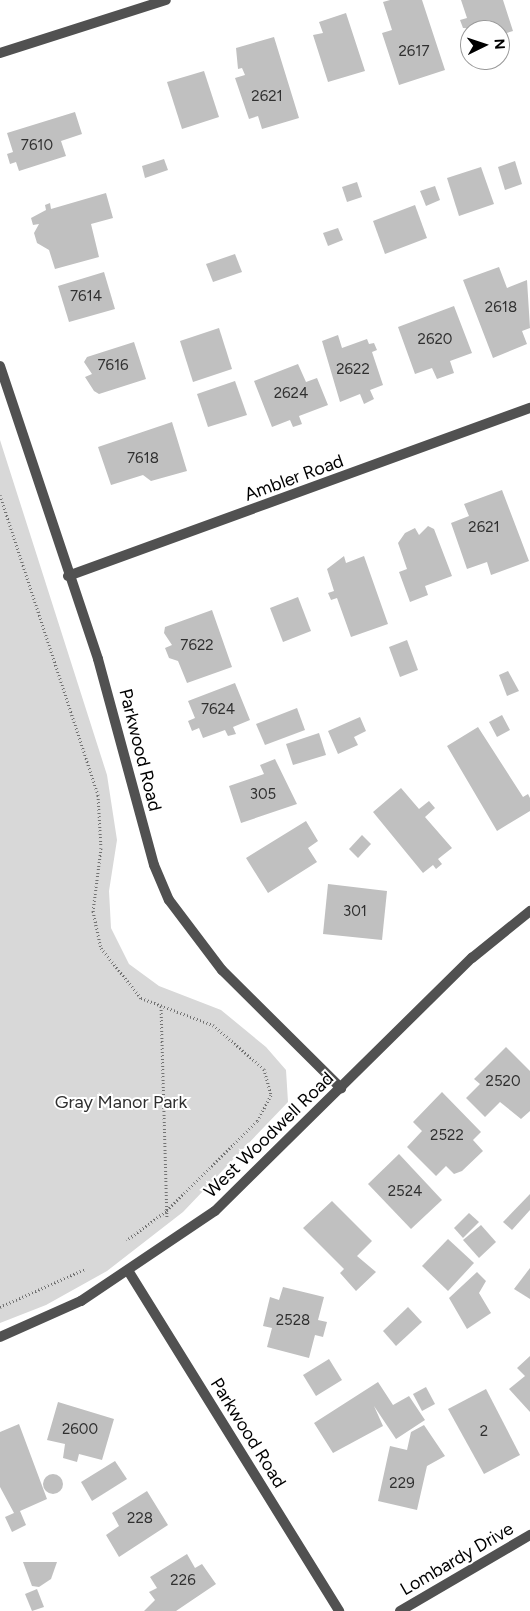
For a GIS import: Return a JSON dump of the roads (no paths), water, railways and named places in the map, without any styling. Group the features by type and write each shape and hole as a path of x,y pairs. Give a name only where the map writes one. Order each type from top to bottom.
{"street":[{"path":"0,53 166,0"},
{"name":"Parkwood Road","path":"0,366 68,576 98,659 154,865 169,900 222,970 341,1088"},
{"name":"Ambler Road","path":"68,576 530,408"},
{"name":"West Woodwell Road","path":"0,1337 81,1301 129,1272 215,1211 472,958 530,911"},
{"name":"Parkwood Road","path":"129,1272 339,1611"},
{"name":"Lombardy Drive","path":"400,1611 530,1535"}],"park label":[{"name":"Gray Manor Park","path":"121,1102"}]}
